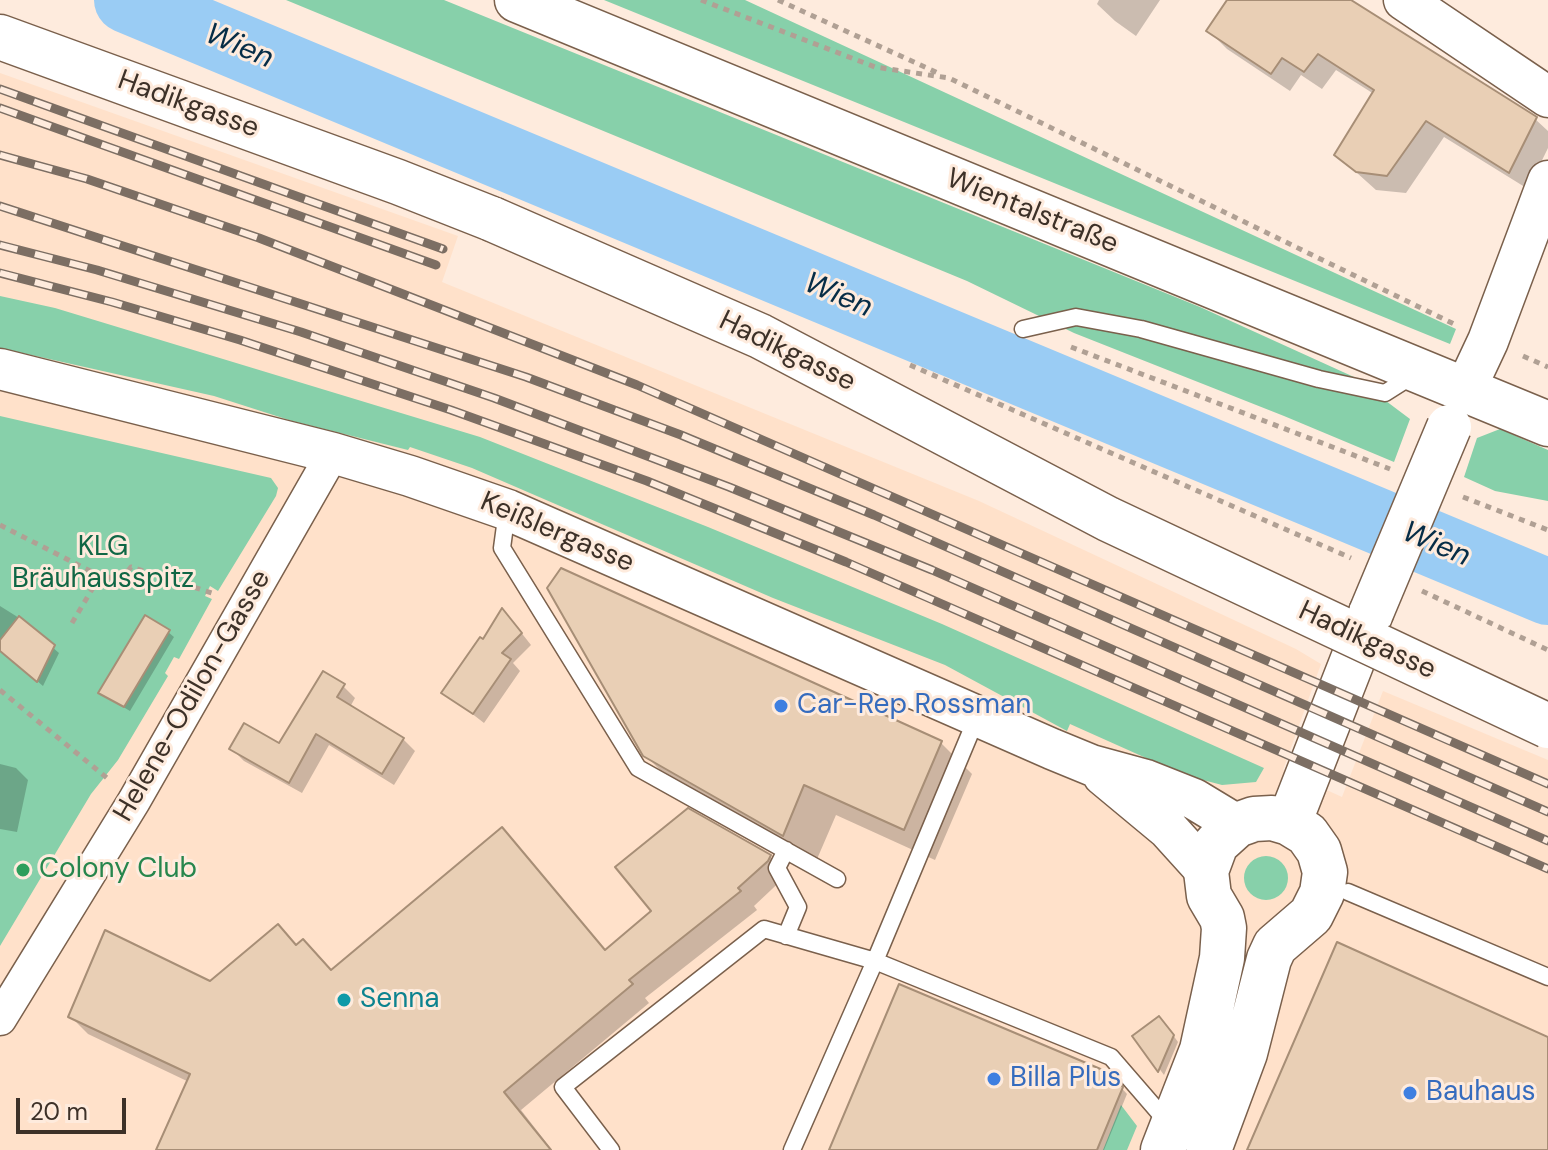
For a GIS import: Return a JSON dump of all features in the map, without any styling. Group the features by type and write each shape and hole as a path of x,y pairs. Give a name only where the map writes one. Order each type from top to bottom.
{"main road":[{"name":"Wientalstraße","path":"517,0 1420,371 1457,408 1548,424"},
{"name":"Hadikgasse","path":"0,37 398,182 492,219 760,336 1108,519 1548,726"},
{"path":"1289,823 1371,613 1457,408"},
{"path":"1272,818 1289,823 1307,834 1319,851 1325,872 1322,893 1311,915 1275,946 1245,1053 1190,1135 1202,1050 1222,958 1224,928 1222,918 1209,896 1206,871 1216,844 1237,825 1254,819 1272,818"},
{"path":"1222,918 1242,932 1267,936 1291,930"}],"street":[{"path":"1404,0 1548,97"},
{"path":"1457,408 1504,348 1548,181"},
{"name":"Keißlergasse","path":"0,369 333,453 508,510 1091,765 1146,780 1194,799 1237,825"},
{"name":"Helene-Odilon-Gasse","path":"0,1019 134,801 333,453"},
{"name":"Keißlergasse","path":"1091,765 1158,821 1206,871"}],"lane":[{"path":"1023,329 1076,317 1141,329 1319,379 1385,393 1420,371"},
{"path":"508,510 502,548 638,768 837,879"},
{"path":"792,1150 977,716"},
{"path":"786,850 777,868 798,907 786,936"},
{"path":"1348,892 1548,977"},
{"path":"611,1150 563,1087 764,929 875,961 1111,1057 1190,1135"}],"path":[{"path":"701,0 875,67 949,78"},
{"path":"778,0 949,78 1548,367"},
{"path":"1023,329 1403,474"},
{"path":"1461,496 1548,530"},
{"path":"0,525 100,576 122,579 131,567 246,604"},
{"path":"72,623 100,576"},
{"path":"0,690 134,801"}],"shaded area":[{"path":"0,73 458,236 442,282 979,501 1296,649 1321,664 1283,770 1342,797 1383,691 1548,760 1548,1150 0,1150"}],"green space":[{"path":"286,0 444,0 1200,307 1354,377 1410,419 1394,462 1074,333 967,281"},
{"path":"604,0 745,0 1456,329 1450,344"},
{"path":"0,296 55,308 480,437 942,624 1264,768 1256,782 1222,785 1184,775 1070,724 1067,731 945,665 773,598 472,468 410,447 408,450 292,421 214,396 0,348"},
{"name":"KLG Bräuhausspitz","path":"0,416 271,478 278,488 218,591 210,586 205,596 212,599 179,659 174,657 165,673 168,676 118,760 91,794 0,946"},
{"path":"1500,429 1548,450 1548,501 1495,491 1464,477 1477,438"},
{"path":"1266,856 1282,862 1288,878 1282,894 1266,900 1250,894 1244,878 1250,862"},
{"path":"1121,1105 1137,1126 1127,1150 1103,1150"}],"building":[{"path":"1227,0 1351,0 1537,117 1509,173 1426,121 1387,176 1356,172 1334,155 1374,90 1318,54 1304,72 1282,58 1271,74 1206,31"},
{"path":"561,568 942,741 904,830 804,785 783,836 643,756 547,588"},
{"path":"502,608 522,633 502,653 511,659 473,714 441,693 480,637 483,639"},
{"path":"145,615 170,630 124,707 98,693"},
{"path":"19,616 55,645 37,682 0,651 0,640"},
{"path":"323,671 345,684 337,697 404,738 382,774 316,734 289,783 229,749 244,723 279,743"},
{"name":"Senna","path":"688,808 771,855 738,888 741,891 629,980 633,984 504,1092 551,1150 156,1150 190,1074 68,1017 105,930 210,981 278,924 296,945 303,939 331,970 502,827 605,950 651,911 615,867"},
{"name":"Bauhaus","path":"1337,942 1548,1037 1548,1150 1247,1150"},
{"name":"Billa Plus","path":"899,984 1110,1073 1123,1087 1097,1150 829,1150"},
{"path":"1159,1016 1174,1035 1158,1072 1132,1036"}],"waterway":[{"name":"Wien","path":"127,0 1548,592"}],"railway":[{"path":"0,89 443,249"},
{"path":"0,108 436,265"},
{"path":"0,155 87,179 259,238 637,385 1548,784"},
{"path":"0,206 526,377 681,435 874,515 1548,812"},
{"path":"0,245 97,270 301,332 494,398 729,487 932,570 1548,841"},
{"path":"0,273 240,340 451,410 647,481 846,562 1548,869"}],"place":[{"name":"Car-Rep Rossman","path":"781,706"},
{"name":"Colony Club","path":"23,870"},
{"name":"Senna","path":"344,1000"},
{"name":"Billa Plus","path":"994,1079"},
{"name":"Bauhaus","path":"1410,1093"}]}
